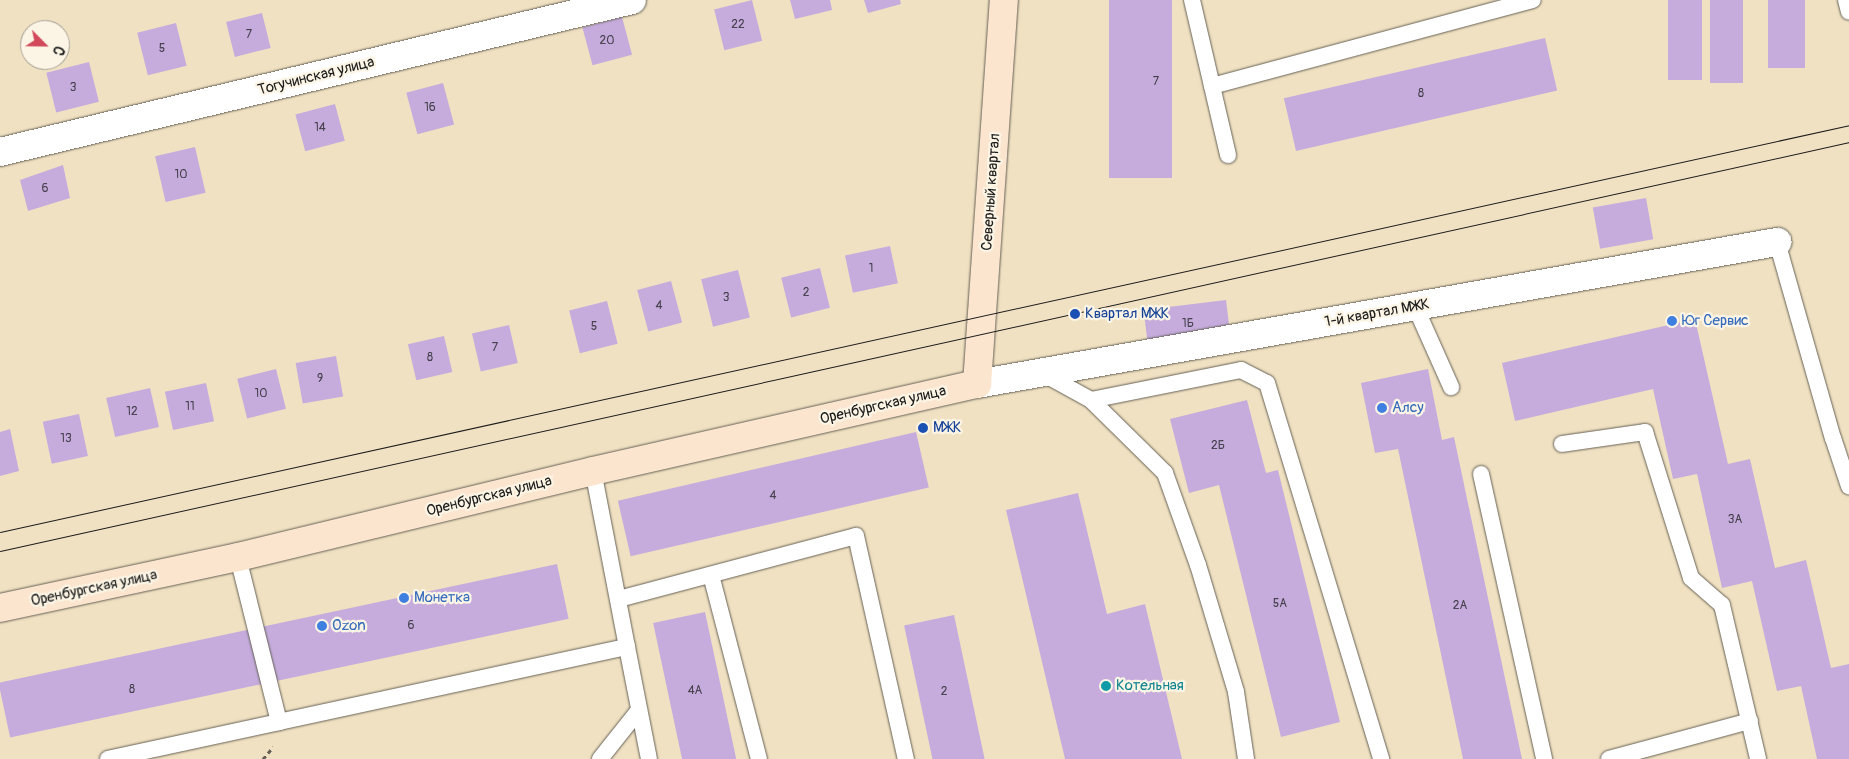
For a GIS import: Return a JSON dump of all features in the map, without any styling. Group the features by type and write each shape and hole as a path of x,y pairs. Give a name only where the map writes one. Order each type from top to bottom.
{"main road":[{"name":"Северный квартал","path":"977,384 1004,0"},
{"name":"Оренбургская улица","path":"0,608 238,557 593,471 977,384"}],"street":[{"name":"Тогучинская улица","path":"0,152 632,0"},
{"name":"1-й квартал МЖК","path":"977,384 1776,242"}],"lane":[{"path":"1192,0 1228,155"},
{"path":"1212,86 1533,0"},
{"path":"1846,0 1849,12"},
{"path":"1776,242 1833,438 1849,486"},
{"path":"1415,306 1451,387"},
{"path":"1091,400 1240,370 1267,383 1381,759"},
{"path":"1041,372 1091,400 1165,473 1198,565 1236,692 1246,759"},
{"path":"1562,444 1646,432 1691,578 1722,605 1758,759"},
{"path":"593,471 619,599 648,759"},
{"path":"1481,474 1544,759"},
{"path":"619,599 856,536 906,759"},
{"path":"238,557 279,722"},
{"path":"711,575 759,759"},
{"path":"108,759 627,647"},
{"path":"600,759 639,710"},
{"path":"1609,759 1750,720"}],"building":[{"path":"752,0 762,41 724,50 714,9"},
{"path":"790,0 830,0 832,10 795,19"},
{"path":"864,0 900,0 901,4 868,13"},
{"path":"1109,0 1172,0 1172,178 1109,178"},
{"path":"1668,0 1702,0 1702,80 1668,80"},
{"path":"1710,0 1743,0 1743,83 1710,83"},
{"path":"1768,0 1805,0 1805,68 1768,68"},
{"path":"262,13 271,48 235,57 226,22"},
{"path":"622,17 632,55 592,65 582,28"},
{"path":"176,23 187,66 148,75 137,33"},
{"path":"1545,38 1557,91 1296,151 1284,98"},
{"path":"89,62 99,102 56,112 46,73 70,70 70,67"},
{"path":"443,83 454,125 417,134 406,93"},
{"path":"335,104 345,141 305,151 295,115"},
{"path":"195,147 206,193 166,202 155,156"},
{"path":"63,165 70,198 28,211 20,180"},
{"path":"1646,198 1653,239 1600,249 1593,207"},
{"path":"890,246 898,283 853,293 845,256"},
{"path":"820,268 830,308 791,317 781,278"},
{"path":"738,270 750,318 713,327 701,279"},
{"path":"671,281 682,323 648,332 637,290"},
{"path":"1226,300 1230,333 1148,343 1144,310"},
{"path":"607,301 618,344 580,353 569,310"},
{"path":"1695,319 1728,464 1750,459 1775,568 1806,560 1831,668 1849,664 1849,759 1817,759 1801,686 1777,691 1752,581 1722,588 1697,474 1673,479 1653,389 1515,421 1502,363"},
{"path":"509,325 518,363 481,372 472,334"},
{"path":"444,336 452,372 416,380 408,344"},
{"path":"336,356 343,396 303,403 296,363"},
{"path":"276,369 286,409 247,418 237,379"},
{"path":"1428,369 1442,440 1454,437 1522,759 1463,759 1398,449 1375,453 1361,383"},
{"path":"206,383 214,421 173,430 165,392"},
{"path":"150,388 159,427 115,437 106,398"},
{"path":"1247,400 1266,473 1278,470 1340,722 1281,737 1219,485 1189,493 1170,419"},
{"path":"79,414 88,456 52,464 43,422"},
{"path":"10,429 19,471 0,476 0,432"},
{"path":"916,432 929,488 631,556 618,501"},
{"name":"Котельная","path":"1078,493 1107,614 1145,604 1182,759 1065,759 1006,510"},
{"path":"557,564 569,619 10,737 0,682"},
{"path":"705,612 736,759 682,759 653,623"},
{"path":"954,615 985,759 932,759 904,626"}],"tram line":[{"path":"0,532 1849,125"},
{"path":"0,551 1849,142"}],"place":[{"name":"Квартал МЖК","path":"1075,314"},
{"name":"Юг Сервис","path":"1672,321"},
{"name":"Алсу","path":"1382,408"},
{"name":"МЖК","path":"923,428"},
{"name":"Монетка","path":"404,598"},
{"name":"Ozon","path":"322,626"},
{"name":"Котельная","path":"1106,686"}]}
